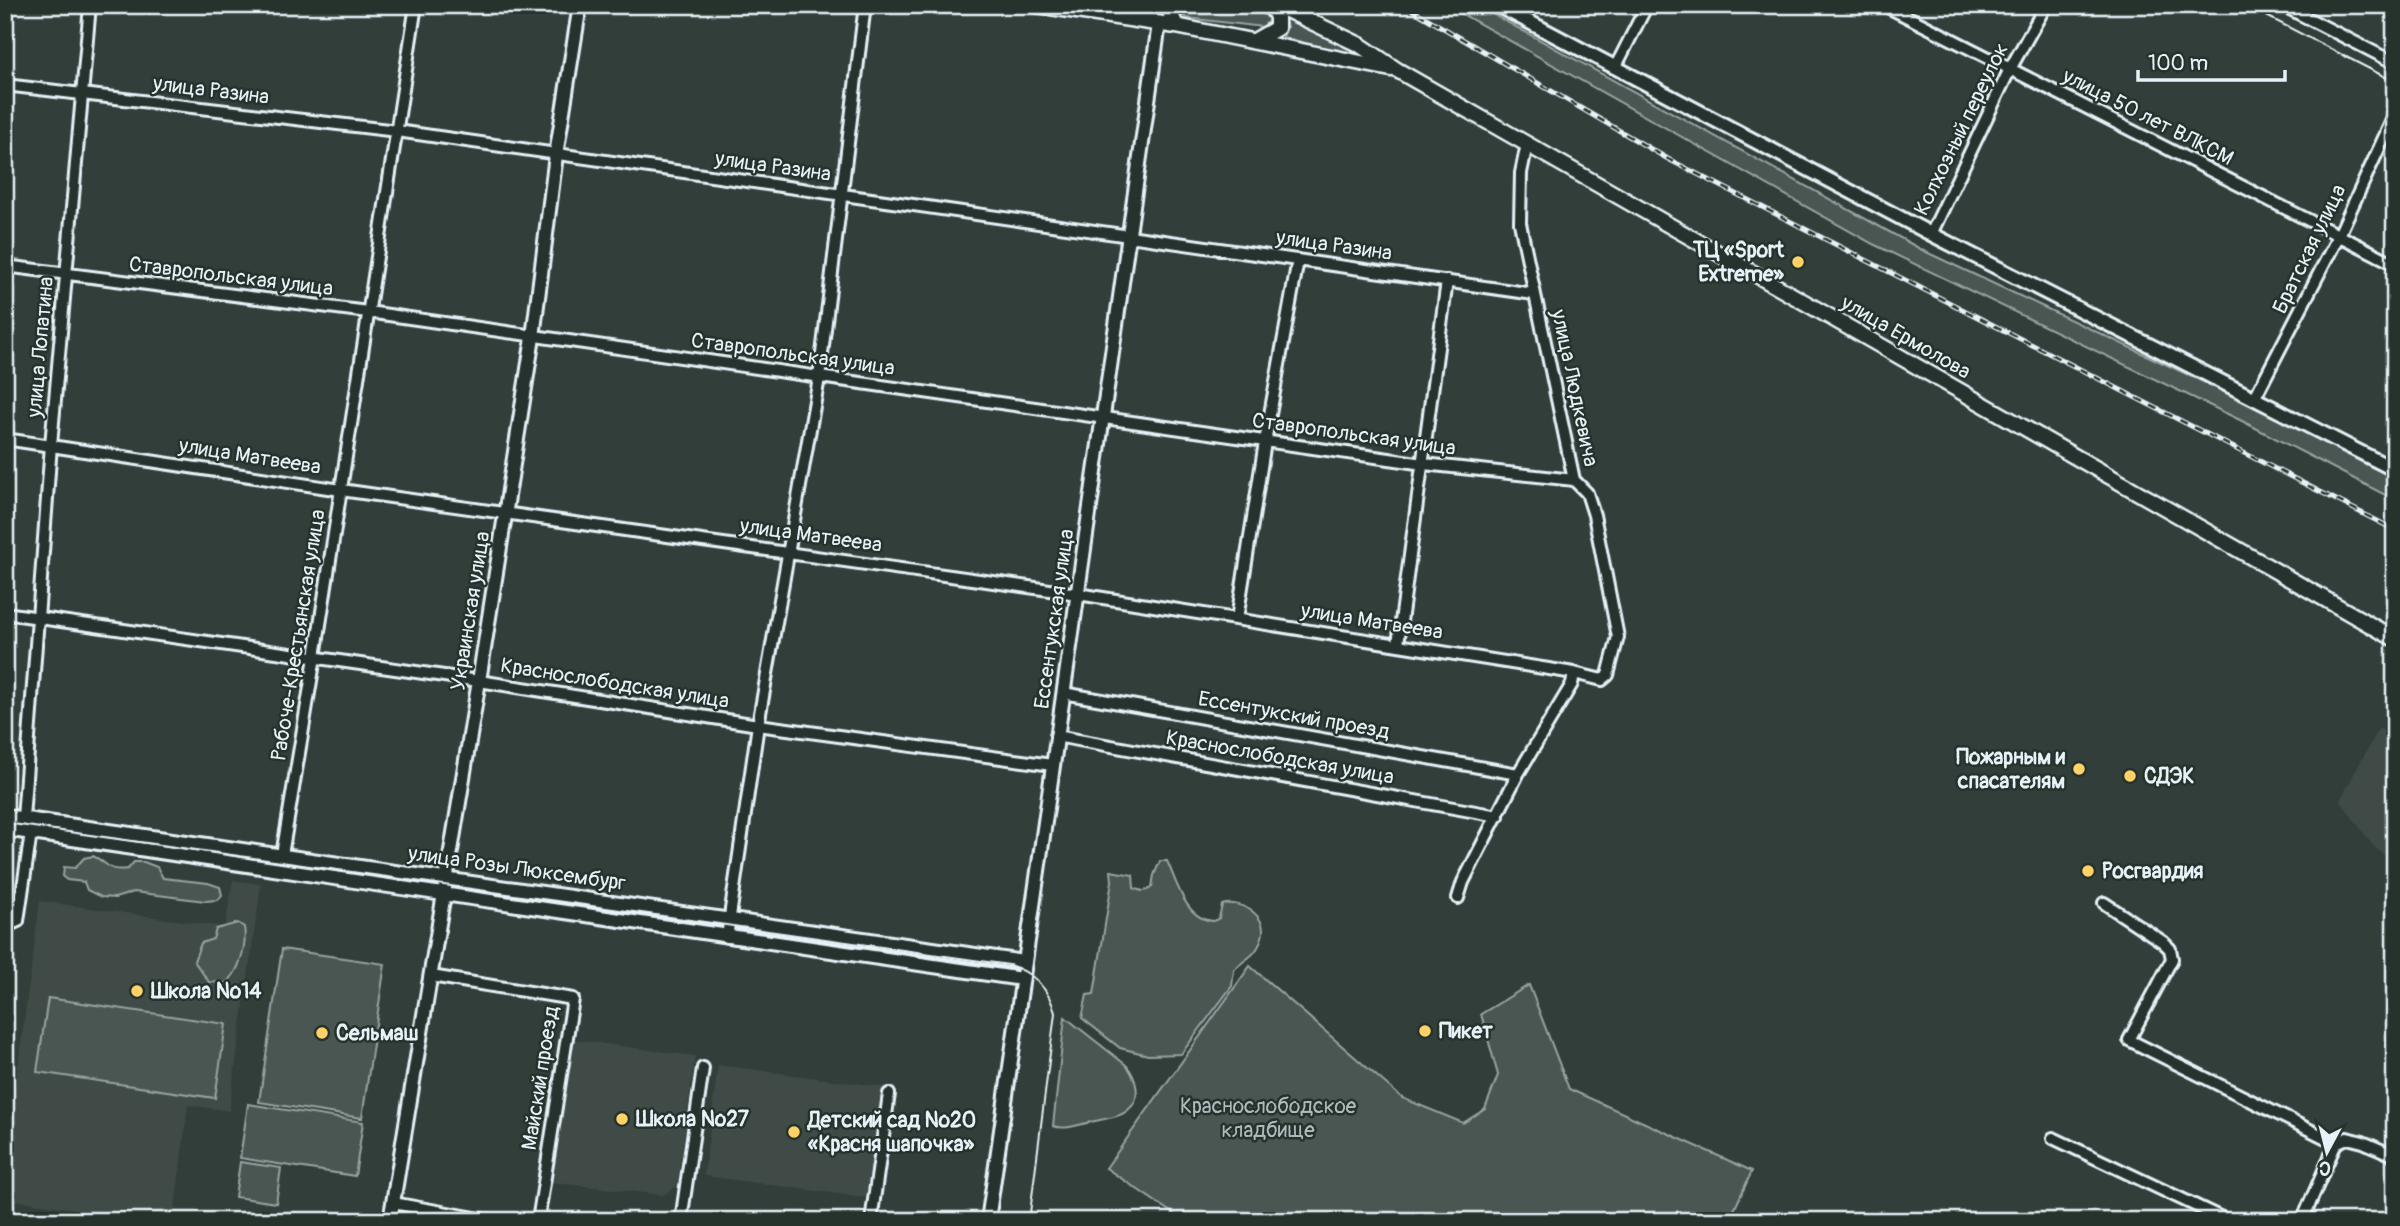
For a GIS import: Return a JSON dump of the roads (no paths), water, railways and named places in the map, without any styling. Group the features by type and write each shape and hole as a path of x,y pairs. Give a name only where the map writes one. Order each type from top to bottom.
{"main road":[{"path":"1037,5 1176,26 1397,70"},
{"path":"1112,17 1149,13 1158,5"},
{"path":"1167,5 1176,26"},
{"path":"1254,41 1277,28 1278,17 1271,5"},
{"path":"1276,5 1360,45 1397,70"},
{"name":"улица Ермолова","path":"1397,70 2395,639"}],"street":[{"name":"улица Лопатина","path":"5,927 18,921 31,833 28,819 51,445 90,5"},
{"name":"Рабоче-Крестьянская улица","path":"282,855 416,5"},
{"name":"Украинская улица","path":"390,1221 533,337 555,155 580,5"},
{"path":"727,937 758,725 819,378 865,5"},
{"path":"1497,5 1931,234 2395,470"},
{"path":"1615,68 1647,5"},
{"name":"улица 50 лет ВЛКСМ","path":"1885,5 2395,264"},
{"name":"Колхозный переулок","path":"1931,234 2010,69 2046,5"},
{"path":"2282,5 2395,63"},
{"name":"Ессентукская улица","path":"988,1221 1158,24"},
{"name":"улица Разина","path":"5,85 397,131 1534,294"},
{"name":"Братская улица","path":"2254,399 2339,235 2395,114"},
{"name":"улица Людкевича","path":"1527,144 1521,173 1520,223 1574,480 1587,493 1594,515 1618,637 1608,675"},
{"path":"1237,619 1298,260"},
{"name":"Ставропольская улица","path":"5,266 368,312 1424,464 1574,480"},
{"path":"1398,644 1447,281"},
{"name":"улица Матвеева","path":"5,439 1079,594 1398,644 1602,680 1608,675"},
{"name":"Краснослободская улица","path":"5,613 479,681 758,725 1052,765"},
{"path":"1458,898 1463,882 1518,774 1572,684 1574,673"},
{"name":"Ессентукский проезд","path":"1063,693 1518,774"},
{"name":"Краснослободская улица","path":"1056,736 1498,816"},
{"name":"улица Розы Люксембург","path":"5,816 446,877 1024,962"},
{"name":"улица Розы Люксембург","path":"5,830 1022,979"},
{"path":"2104,903 2163,942 2170,949 2172,958 2129,1040 2336,1143"},
{"name":"Майский проезд","path":"431,976 573,999 538,1221"},
{"path":"681,1221 702,1068"},
{"path":"871,1221 889,1094"},
{"path":"2053,1138 2228,1221"},
{"path":"2302,1221 2336,1143 2347,1138 2395,1156"},
{"path":"393,1203 492,1221"}],"tram line":[{"path":"2245,5 2395,82"},
{"path":"5,823 1018,968 1033,977 1044,989 1055,1013 1029,1221"}],"railway":[{"path":"1404,5 1668,159 2395,530"}],"place":[{"name":"ТЦ «Sport Extreme»","path":"1798,262"},
{"name":"Пожарным и спасателям","path":"2079,769"},
{"name":"СДЭК","path":"2130,776"},
{"name":"Росгвардия","path":"2088,871"},
{"name":"Школа №14","path":"137,991"},
{"name":"Пикет","path":"1425,1031"},
{"name":"Сельмаш","path":"322,1033"},
{"name":"Школа №27","path":"622,1119"},
{"name":"Детский сад №20 «Красня шапочка»","path":"794,1132"}],"park label":[{"name":"Краснослободское кладбище","path":"1268,1118"}]}
